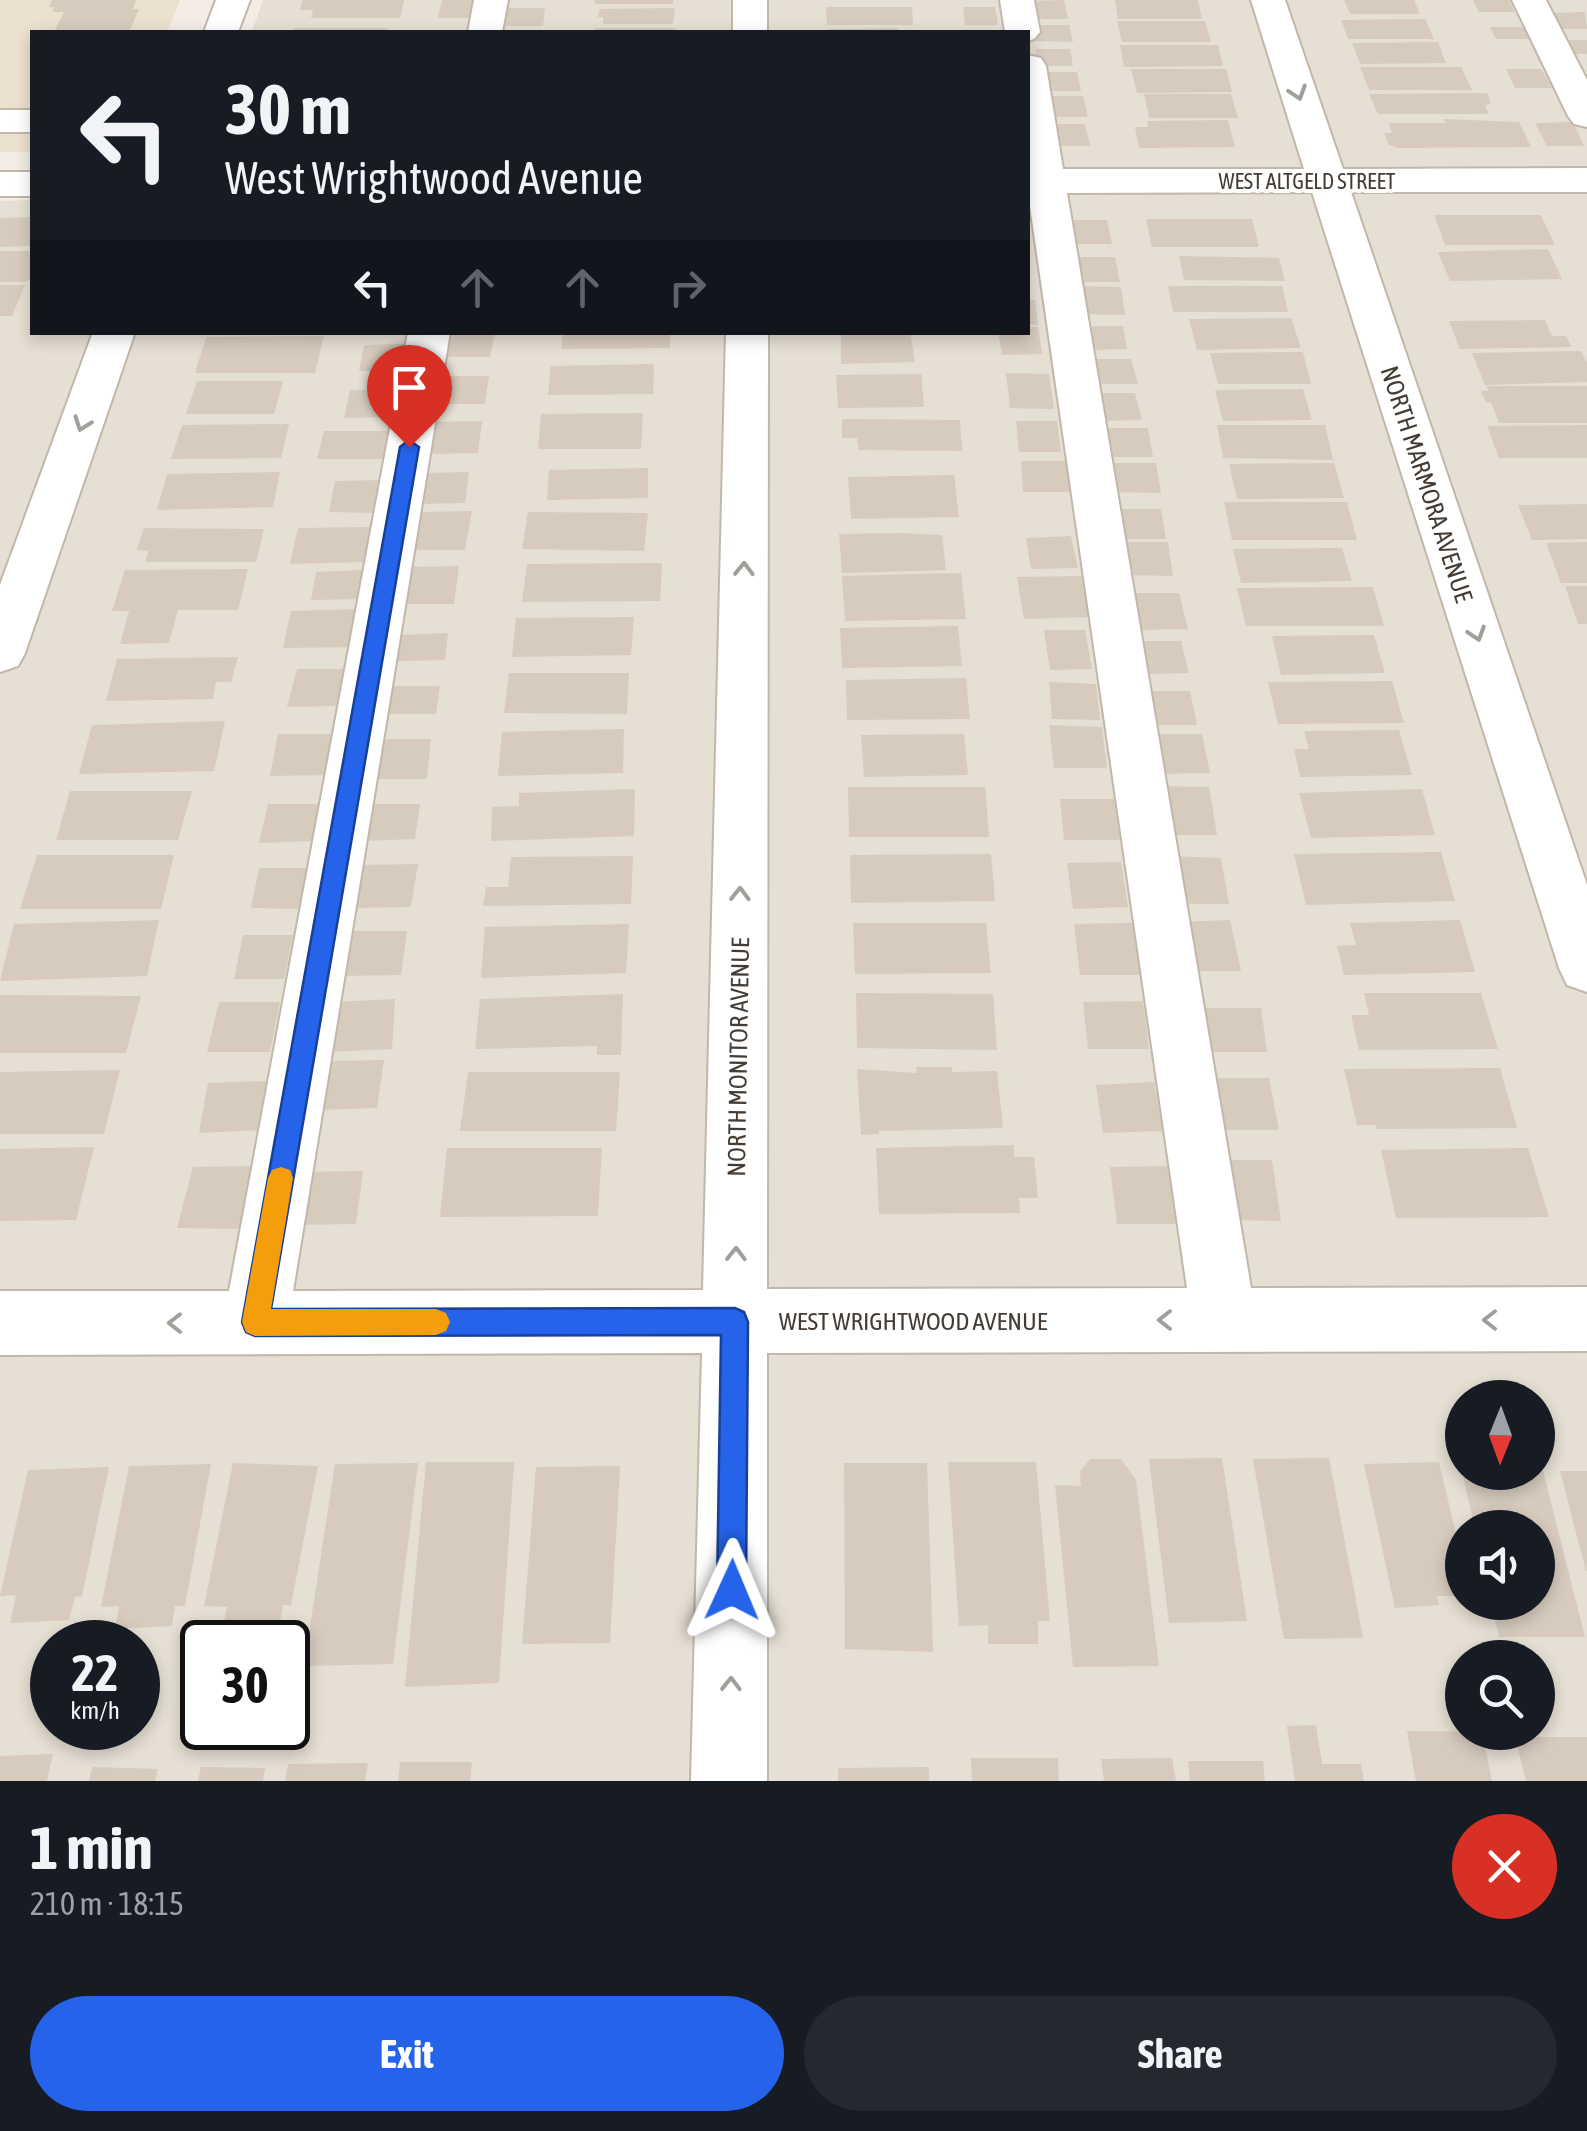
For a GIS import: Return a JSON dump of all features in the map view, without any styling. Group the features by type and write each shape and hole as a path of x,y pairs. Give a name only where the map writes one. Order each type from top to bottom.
{"street":[{"path":"222,30 233,0"},
{"path":"485,30 491,0"},
{"path":"750,0 750,30"},
{"path":"1017,0 1022,30"},
{"name":"NORTH MARMORA AVENUE","path":"1268,0 1587,968"},
{"path":"1528,0 1587,116"},
{"path":"1030,95 1036,181 1224,1320"},
{"path":"0,121 30,121"},
{"name":"WEST ALTGELD STREET","path":"1036,181 1587,180"},
{"path":"0,184 30,184"},
{"path":"0,653 113,335"},
{"path":"255,1322 428,335"},
{"name":"NORTH MONITOR AVENUE","path":"730,1781 746,335"},
{"name":"WEST WRIGHTWOOD AVENUE","path":"0,1323 1587,1320"}],"shaded area":[{"path":"0,0 180,0 168,30 30,30 30,152 0,152"},
{"path":"263,0 1587,0 1587,1781 0,1781 0,201 30,200 30,335 1030,335 1030,30 253,30"}],"building":[{"path":"52,0 136,0 133,9 139,9 130,30 55,30 64,12 52,12 54,7 49,7"},
{"path":"303,0 404,0 400,18 311,18 313,10 300,10"},
{"path":"442,0 476,0 472,18 438,18"},
{"path":"595,0 673,0 673,4 595,4"},
{"path":"1064,0 1068,19 1030,19 1027,1"},
{"path":"1115,0 1198,0 1202,19 1118,19"},
{"path":"1344,0 1414,0 1420,14 1350,14"},
{"path":"1473,0 1509,0 1515,12 1479,12"},
{"path":"826,7 912,7 913,25 827,25"},
{"path":"963,7 995,7 998,25 965,25"},
{"path":"508,8 545,8 543,26 504,26"},
{"path":"675,8 673,24 603,24 603,17 598,17 600,9"},
{"path":"1585,12 1587,29 1559,29 1551,13"},
{"path":"1425,19 1434,39 1348,39 1341,20"},
{"path":"1117,21 1205,21 1211,42 1122,42"},
{"path":"1033,25 1069,25 1073,42 1035,41"},
{"path":"1490,27 1526,27 1532,39 1496,39"},
{"path":"294,28 388,28 387,30"},
{"path":"595,28 676,28 676,30"},
{"path":"898,28 898,30 829,30"},
{"path":"1565,40 1587,40 1587,54 1571,54"},
{"path":"1438,42 1446,63 1360,64 1352,43"},
{"path":"1120,45 1218,45 1223,66 1124,67"},
{"path":"1035,49 1070,49 1073,66 1038,66"},
{"path":"1360,67 1461,67 1472,90 1369,90"},
{"path":"1131,69 1226,69 1232,92 1137,93"},
{"path":"1506,69 1541,69 1552,88 1515,88"},
{"path":"1039,72 1077,72 1081,91 1042,91"},
{"path":"1487,93 1491,104 1485,105 1489,114 1378,114 1369,94"},
{"path":"1144,94 1231,94 1238,118 1149,118"},
{"path":"1045,96 1083,96 1088,117 1048,117"},
{"path":"1443,119 1519,122 1531,147 1399,148 1389,145 1384,133 1392,133 1389,123 1446,123"},
{"path":"1228,120 1235,147 1139,148 1135,127 1148,127 1147,121"},
{"path":"1573,122 1584,146 1547,146 1535,123"},
{"path":"1046,124 1085,124 1090,146 1050,146"},
{"path":"1434,215 1541,215 1555,245 1445,245"},
{"path":"30,217 30,246 0,247 0,218"},
{"path":"1146,219 1252,219 1259,247 1152,247"},
{"path":"1066,220 1107,220 1112,244 1070,244"},
{"path":"1548,249 1562,279 1450,281 1438,252"},
{"path":"0,251 30,251 30,279 0,282"},
{"path":"1179,256 1279,258 1285,281 1184,280"},
{"path":"1075,257 1115,257 1120,282 1080,282"},
{"path":"0,285 25,285 12,316 0,316"},
{"path":"1076,286 1121,287 1125,315 1079,314"},
{"path":"1168,286 1282,286 1288,312 1173,312"},
{"path":"1030,300 1035,300 1038,325 1030,325"},
{"path":"1291,318 1301,348 1197,350 1189,319"},
{"path":"1545,320 1552,336 1566,336 1572,347 1460,349 1449,321"},
{"path":"1082,326 1123,326 1127,349 1087,350"},
{"path":"1030,327 1038,327 1042,354 1002,355 999,335 1030,335"},
{"path":"452,335 494,335 490,357 447,357"},
{"path":"563,335 670,335 670,348 561,349"},
{"path":"841,335 910,335 915,362 841,364"},
{"path":"324,336 315,373 195,373 206,337"},
{"path":"407,344 402,371 359,371 364,345"},
{"path":"1581,351 1587,363 1587,382 1485,385 1472,353"},
{"path":"1303,352 1311,384 1218,384 1210,353"},
{"path":"1091,359 1131,359 1138,384 1095,384"},
{"path":"654,364 653,394 548,395 551,366"},
{"path":"1006,373 1049,374 1054,409 1010,408"},
{"path":"921,374 924,407 838,408 836,375"},
{"path":"444,376 489,376 485,404 440,404"},
{"path":"197,381 283,381 274,414 186,414"},
{"path":"1487,386 1587,386 1587,423 1499,423 1491,402 1486,402 1481,391 1488,391"},
{"path":"398,389 393,417 344,418 350,390"},
{"path":"1303,389 1312,420 1223,421 1215,390"},
{"path":"1094,393 1135,393 1142,420 1100,421"},
{"path":"643,413 641,449 538,449 541,414"},
{"path":"842,419 960,420 962,451 859,450 857,438 842,438"},
{"path":"482,421 478,453 430,454 434,422"},
{"path":"1016,421 1057,421 1061,452 1019,452"},
{"path":"289,424 281,458 171,459 182,425"},
{"path":"1217,425 1325,425 1333,460 1223,458"},
{"path":"1587,425 1587,458 1499,458 1487,426"},
{"path":"1102,428 1148,428 1153,457 1106,457"},
{"path":"324,431 390,431 385,459 317,459"},
{"path":"1021,461 1067,461 1070,492 1023,492"},
{"path":"1108,463 1156,463 1161,493 1111,492"},
{"path":"1334,463 1344,498 1237,499 1229,464"},
{"path":"648,468 648,498 547,500 549,470"},
{"path":"280,472 273,507 157,510 167,474"},
{"path":"469,472 465,503 421,504 426,473"},
{"path":"954,475 959,517 851,519 848,477"},
{"path":"383,480 376,513 329,512 335,481"},
{"path":"1224,502 1347,502 1357,540 1232,540"},
{"path":"1587,504 1587,539 1532,540 1518,505"},
{"path":"1113,509 1161,509 1166,539 1118,539"},
{"path":"472,511 465,550 415,550 421,512"},
{"path":"528,512 648,513 644,551 522,549"},
{"path":"370,527 364,562 290,564 298,528"},
{"path":"144,528 264,529 256,562 145,562 149,551 137,550"},
{"path":"839,534 942,535 946,570 842,573"},
{"path":"1071,536 1078,568 1031,569 1026,538"},
{"path":"1120,542 1168,542 1173,576 1124,575"},
{"path":"1587,542 1587,583 1561,583 1546,543"},
{"path":"1342,548 1352,581 1241,583 1233,549"},
{"path":"662,563 660,601 522,602 527,564"},
{"path":"459,566 454,604 404,604 410,567"},
{"path":"248,569 238,610 178,610 169,643 120,644 129,611 112,611 125,570"},
{"path":"362,570 357,599 311,600 316,572"},
{"path":"961,573 966,619 845,621 842,576"},
{"path":"1082,576 1091,617 1024,619 1017,577"},
{"path":"1565,586 1587,586 1587,624 1578,624"},
{"path":"1373,587 1384,626 1246,626 1237,588"},
{"path":"1130,593 1179,593 1188,629 1136,630"},
{"path":"362,609 355,647 283,648 291,611"},
{"path":"634,617 631,655 512,657 516,618"},
{"path":"958,626 962,666 842,668 840,628"},
{"path":"1044,630 1085,630 1092,669 1050,670"},
{"path":"448,633 445,660 397,661 400,635"},
{"path":"1374,635 1385,673 1281,675 1272,636"},
{"path":"1136,641 1181,641 1189,673 1142,674"},
{"path":"238,657 231,682 216,682 213,699 106,701 117,659"},
{"path":"297,669 346,669 338,706 287,707"},
{"path":"509,673 629,673 627,714 504,713"},
{"path":"966,678 970,719 847,720 846,680"},
{"path":"1392,681 1404,723 1278,724 1268,682"},
{"path":"1049,682 1096,684 1100,720 1052,719"},
{"path":"391,686 440,686 436,714 386,714"},
{"path":"1144,691 1190,691 1197,725 1151,725"},
{"path":"225,721 214,771 79,774 92,725"},
{"path":"1049,725 1102,727 1107,768 1054,768"},
{"path":"624,729 623,773 498,776 502,732"},
{"path":"1399,730 1412,775 1300,777 1294,749 1309,749 1304,731"},
{"path":"278,734 335,734 326,775 270,776"},
{"path":"964,734 968,775 864,777 861,735"},
{"path":"1153,734 1202,734 1210,773 1161,774"},
{"path":"380,739 431,739 427,779 373,779"},
{"path":"1156,786 1209,787 1217,835 1166,835"},
{"path":"848,787 985,787 989,837 849,837"},
{"path":"635,789 634,836 491,841 492,807 519,806 519,793"},
{"path":"1422,789 1435,835 1311,838 1299,793"},
{"path":"70,791 192,791 178,840 56,840"},
{"path":"1060,799 1114,799 1120,840 1064,840"},
{"path":"268,804 319,804 312,841 259,843"},
{"path":"369,804 420,804 415,839 364,841"},
{"path":"1441,852 1455,901 1306,905 1294,854"},
{"path":"991,854 995,901 851,903 850,855"},
{"path":"37,855 174,855 161,909 20,909"},
{"path":"633,856 631,904 483,906 486,887 508,887 511,857"},
{"path":"1169,856 1221,858 1229,904 1178,904"},
{"path":"1121,862 1128,907 1073,909 1067,863"},
{"path":"418,864 411,907 352,908 358,865"},
{"path":"259,868 310,868 300,909 251,908"},
{"path":"159,920 147,976 0,981 14,924"},
{"path":"1230,920 1241,971 1189,971 1180,922"},
{"path":"1460,920 1475,972 1344,975 1337,946 1356,945 1350,923"},
{"path":"853,923 986,923 991,973 855,974"},
{"path":"1132,923 1140,975 1080,975 1074,924"},
{"path":"629,924 626,973 481,978 485,927"},
{"path":"350,931 407,931 401,975 341,976"},
{"path":"243,935 293,935 284,979 234,979"},
{"path":"856,993 993,994 997,1050 857,1048"},
{"path":"1364,993 1481,993 1498,1049 1359,1050 1351,1015 1369,1015"},
{"path":"623,994 621,1055 597,1055 597,1046 475,1049 480,999"},
{"path":"0,995 141,996 126,1053 0,1053"},
{"path":"395,999 392,1049 327,1052 332,1002"},
{"path":"1143,1001 1149,1049 1088,1049 1083,1002"},
{"path":"219,1002 280,1002 270,1052 207,1052"},
{"path":"1200,1008 1261,1008 1267,1052 1208,1052"},
{"path":"384,1060 377,1108 319,1110 326,1061"},
{"path":"916,1067 952,1067 952,1072 997,1071 1003,1128 879,1131 861,1135 857,1069 917,1073"},
{"path":"1500,1068 1517,1128 1377,1129 1376,1125 1357,1125 1344,1069"},
{"path":"120,1070 104,1134 0,1134 0,1072"},
{"path":"468,1072 620,1072 616,1131 460,1131"},
{"path":"1211,1078 1269,1078 1279,1130 1221,1130"},
{"path":"267,1081 260,1130 199,1133 208,1083"},
{"path":"1154,1082 1163,1131 1103,1133 1096,1085"},
{"path":"1014,1145 1014,1157 1034,1157 1038,1198 1019,1198 1020,1213 879,1214 876,1148"},
{"path":"94,1147 76,1220 0,1221 0,1149"},
{"path":"447,1148 602,1148 598,1216 440,1217"},
{"path":"1528,1148 1549,1217 1396,1218 1381,1150"},
{"path":"1223,1160 1272,1160 1281,1221 1232,1220"},
{"path":"256,1166 241,1229 177,1228 193,1167"},
{"path":"1172,1166 1182,1224 1117,1224 1110,1167"},
{"path":"363,1171 356,1224 292,1225 300,1172"},
{"path":"1222,1458 1247,1621 1169,1623 1149,1459"},
{"path":"1329,1458 1363,1638 1284,1639 1253,1459"},
{"path":"1090,1459 1121,1459 1136,1480 1159,1666 1073,1667 1055,1485 1081,1486 1080,1472"},
{"path":"426,1462 514,1462 499,1683 405,1687"},
{"path":"948,1462 1036,1462 1050,1621 1038,1621 1038,1644 988,1644 988,1625 959,1626"},
{"path":"1439,1462 1450,1510 1445,1510 1445,1596 1437,1596 1439,1605 1395,1608 1364,1464"},
{"path":"233,1463 318,1466 291,1605 283,1605 280,1620 224,1620 227,1607 204,1606"},
{"path":"418,1463 393,1664 310,1666 310,1627 335,1464"},
{"path":"844,1463 927,1463 933,1652 845,1649"},
{"path":"211,1464 185,1606 175,1606 172,1626 160,1627 160,1620 117,1620 119,1606 101,1607 129,1466"},
{"path":"620,1466 610,1643 522,1644 536,1467"},
{"path":"109,1467 82,1596 75,1597 69,1620 10,1623 16,1595 0,1596 28,1470"},
{"path":"1560,1471 1587,1471 1587,1571 1586,1571"},
{"path":"1466,1490 1548,1490 1553,1510 1471,1510"},
{"path":"1555,1518 1585,1637 1499,1637 1495,1620 1555,1620"},
{"path":"1316,1725 1322,1764 1361,1764 1364,1781 1295,1781 1287,1726"},
{"path":"1407,1731 1445,1732 1445,1750 1486,1750 1492,1781 1416,1781"},
{"path":"1555,1737 1587,1737 1587,1781 1526,1781 1518,1750 1555,1750"},
{"path":"53,1754 47,1781 0,1781 0,1756"},
{"path":"971,1758 1058,1758 1059,1781 972,1781"},
{"path":"1172,1758 1176,1781 1104,1781 1101,1759"},
{"path":"1188,1761 1263,1761 1265,1781 1190,1781"},
{"path":"400,1762 472,1762 470,1781 398,1781"},
{"path":"368,1763 365,1781 285,1781 288,1764"},
{"path":"92,1767 158,1769 155,1781 89,1781"},
{"path":"201,1767 265,1768 263,1781 198,1781"},
{"path":"929,1767 929,1781 838,1781 838,1768"}],"slow traffic":[{"path":"281,1178 255,1322 436,1322"}],"route":[{"path":"409,447 255,1322 735,1322 732,1590"}]}
